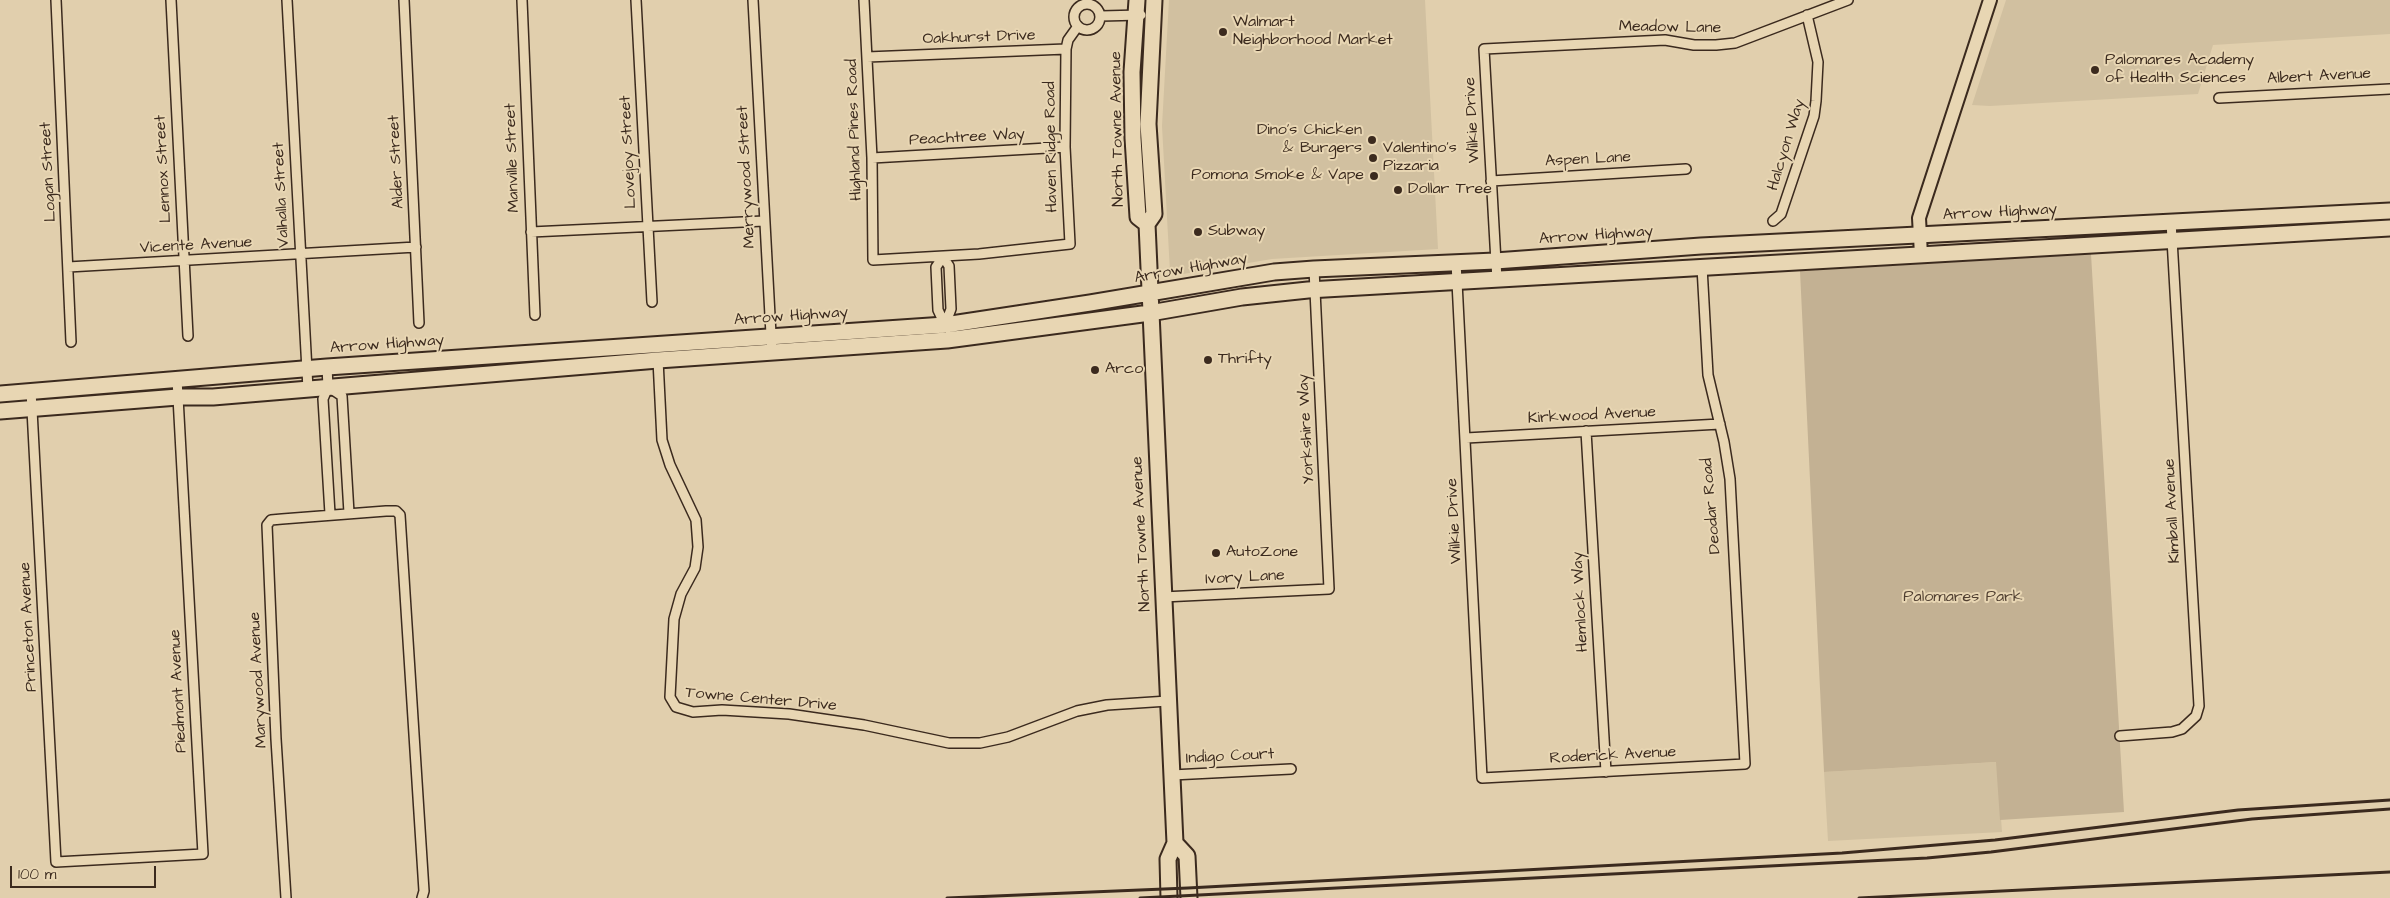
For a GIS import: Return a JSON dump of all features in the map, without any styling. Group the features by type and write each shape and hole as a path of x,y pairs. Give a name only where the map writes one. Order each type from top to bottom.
{"main road":[{"path":"1921,255 1919,218 1990,0"},
{"name":"North Towne Avenue","path":"1136,7 1132,94 1133,138 1138,217 1147,224"},
{"name":"North Towne Avenue","path":"1153,7 1148,124 1154,214 1147,224 1175,843 1168,859 1170,898"},
{"name":"Arrow Highway","path":"0,394 327,367 770,335 945,325 1149,294 1274,272 1314,268 1495,260 1701,246 2390,211"},
{"path":"0,411 178,397 213,397 328,386 998,335 1150,313 1242,297 1315,289 2390,228"},
{"name":"Deodar Road","path":"1701,246 1702,267"},
{"name":"North Towne Avenue","path":"1175,843 1187,856 1189,898"}],"street":[{"name":"Logan Street","path":"56,0 71,342"},
{"name":"Lennox Street","path":"171,0 188,336"},
{"name":"Valhalla Street","path":"287,0 308,389"},
{"name":"Alder Street","path":"404,0 420,323"},
{"name":"Manville Street","path":"522,0 535,315"},
{"name":"Lovejoy Street","path":"636,0 652,302"},
{"name":"Merrywood Street","path":"753,0 772,353"},
{"name":"Highland Pines Road","path":"864,0 872,158 874,260 943,257"},
{"name":"Meadow Lane","path":"1484,49 1665,40 1694,45 1716,46 1735,43 1848,0"},
{"path":"1082,4 1094,5 1101,16 1099,23 1093,29 1085,30 1078,26 1074,14 1082,4"},
{"path":"1101,16 1136,7 1153,7"},
{"name":"Halcyon Way","path":"1772,221 1781,214 1814,116 1818,62 1807,15"},
{"path":"1066,49 1068,40 1078,26"},
{"name":"Oakhurst Drive","path":"867,57 1066,49"},
{"name":"Haven Ridge Road","path":"943,257 1070,244 1065,148 1066,49"},
{"name":"Wilkie Drive","path":"1484,49 1497,280"},
{"name":"Albert Avenue","path":"2219,98 2390,89"},
{"name":"Peachtree Way","path":"872,158 1065,148"},
{"name":"Aspen Lane","path":"1491,181 1686,169"},
{"path":"532,232 764,221"},
{"name":"Kimball Avenue","path":"2120,736 2172,732 2182,729 2196,716 2199,706 2171,222"},
{"name":"Vicente Avenue","path":"68,267 416,247"},
{"path":"943,257 949,266 951,309 945,325 938,310 936,267 943,257"},
{"name":"Wilkie Drive","path":"1456,262 1482,778"},
{"name":"Deodar Road","path":"1702,267 1708,375 1720,424 1730,479 1745,764"},
{"name":"Yorkshire Way","path":"1314,268 1329,589"},
{"name":"Towne Center Drive","path":"658,360 662,440 670,465 696,520 698,547 695,568 681,594 674,619 670,697 676,707 693,712 722,710 789,714 864,725 949,743 980,743 1008,737 1077,712 1107,704 1168,701"},
{"path":"327,367 328,386 324,399 330,514"},
{"name":"Piedmont Avenue","path":"56,862 203,854 177,379"},
{"path":"328,386 342,396 349,513"},
{"name":"Princeton Avenue","path":"31,391 56,862"},
{"name":"Kirkwood Avenue","path":"1466,438 1720,424"},
{"name":"Hemlock Way","path":"1586,431 1606,772"},
{"name":"Marywood Avenue","path":"286,898 276,739 267,525 270,520 330,514 396,511 400,516 424,891 422,898"},
{"name":"Ivory Lane","path":"1163,597 1329,589"},
{"name":"Roderick Avenue","path":"1482,778 1745,764"},
{"name":"Indigo Court","path":"1172,775 1291,769"}],"shaded area":[{"path":"1169,0 1425,0 1438,249 1272,259 1183,274 1170,272 1162,126"},
{"name":"Palomares Academy of Health Sciences","path":"2006,0 2390,0 2390,34 2213,45 2198,94 1990,106 1972,105"},
{"path":"1997,762 2002,832 1828,841 1824,772"}],"green space":[{"name":"Palomares Park","path":"2091,254 2124,812 2000,820 1996,762 1824,772 1800,271"}],"railway":[{"path":"947,898 1188,888 1842,853 1995,840 2238,810 2390,800"},
{"path":"1140,898 1927,858 1991,852 2252,819 2390,809"},
{"path":"1859,898 2390,872"}],"place":[{"name":"Walmart Neighborhood Market","path":"1223,32"},
{"name":"Palomares Academy of Health Sciences","path":"2095,70"},
{"name":"Dino's Chicken & Burgers","path":"1372,140"},
{"name":"Valentino's Pizzaria","path":"1373,158"},
{"name":"Pomona Smoke & Vape","path":"1374,176"},
{"name":"Dollar Tree","path":"1398,190"},
{"name":"Subway","path":"1198,232"},
{"name":"Thrifty","path":"1208,360"},
{"name":"Arco","path":"1095,370"},
{"name":"AutoZone","path":"1216,553"}]}
